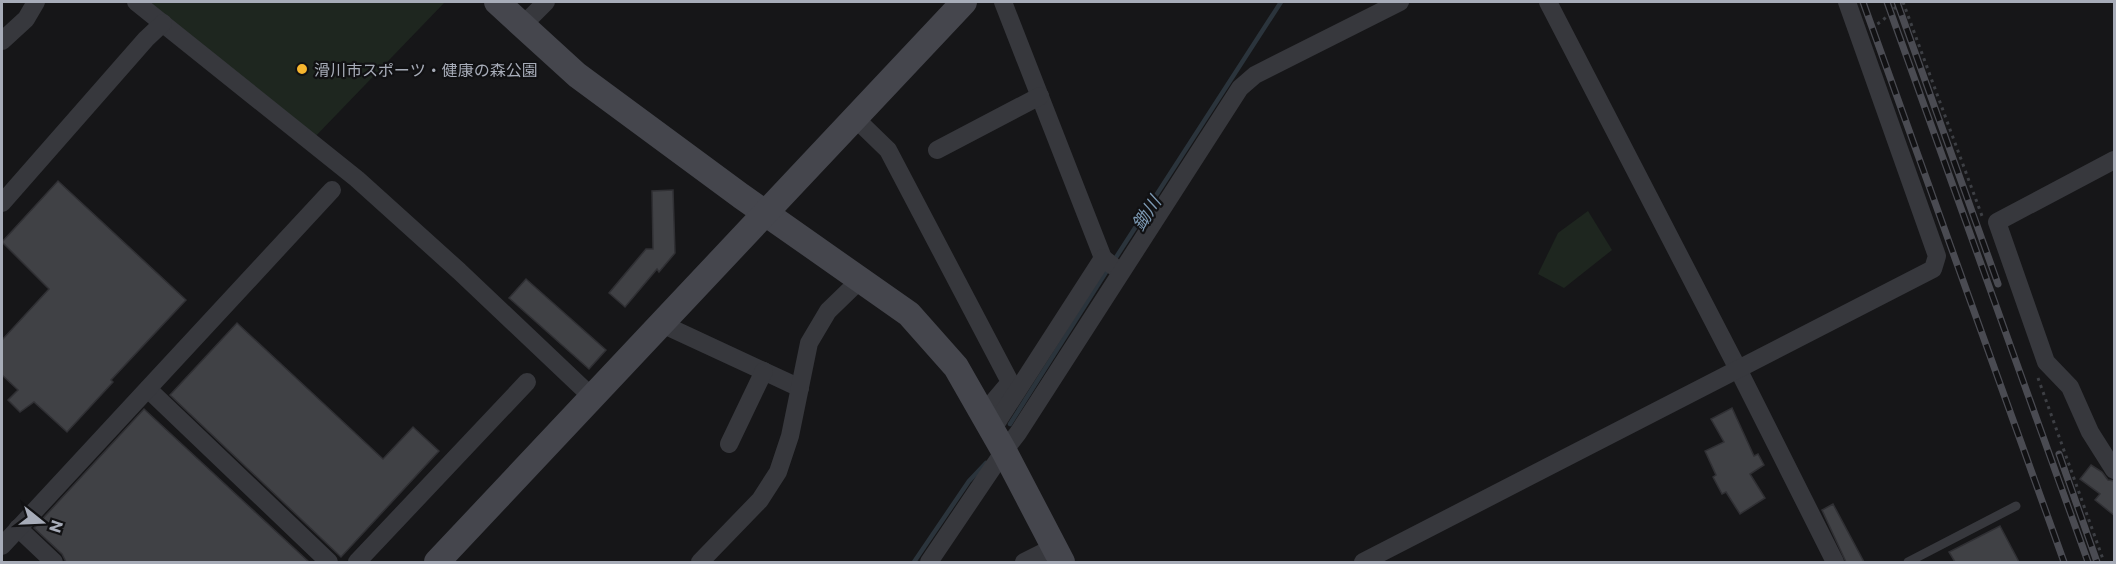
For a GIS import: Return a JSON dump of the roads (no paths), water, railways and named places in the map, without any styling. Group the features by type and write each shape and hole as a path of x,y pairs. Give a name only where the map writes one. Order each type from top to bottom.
{"street":[{"path":"2,40 26,19 36,2"},
{"path":"136,2 357,178 593,398"},
{"path":"497,2 577,75 765,213 909,314 956,367 1058,555 1024,562"},
{"path":"522,25 546,2"},
{"path":"437,562 964,2"},
{"path":"1003,2 1040,96 1112,265"},
{"path":"993,432 1018,433 1112,265 1240,88 1256,75 1400,2"},
{"path":"1548,2 1835,562"},
{"path":"1363,562 1933,269 1937,256 1847,2"},
{"path":"2,203 146,39 163,23"},
{"path":"937,150 1040,96"},
{"path":"855,118 888,150 1010,382 993,432 929,562"},
{"path":"2115,160 1997,222 2046,362 2070,387 2090,432 2115,470"},
{"path":"2,546 332,190"},
{"path":"700,562 760,500 778,472 790,436 809,343 828,311 861,279"},
{"path":"662,324 800,388"},
{"path":"729,444 764,371"},
{"path":"357,562 527,382"},
{"path":"148,389 329,562"},
{"path":"18,528 54,562"}],"lane":[{"path":"1908,562 2016,506"}],"waterway":[{"name":"鋤川","path":"1113,262 1281,2"},
{"name":"鋤川","path":"1010,424 1108,269"},
{"name":"鋤川","path":"914,562 969,481 986,463"}],"railway":[{"path":"1863,2 2064,562"},
{"path":"1887,2 2088,562"},
{"path":"1897,2 1998,284"},
{"path":"2059,454 2097,562"}],"place":[{"name":"滑川市スポーツ・健康の森公園","path":"302,69"}]}
